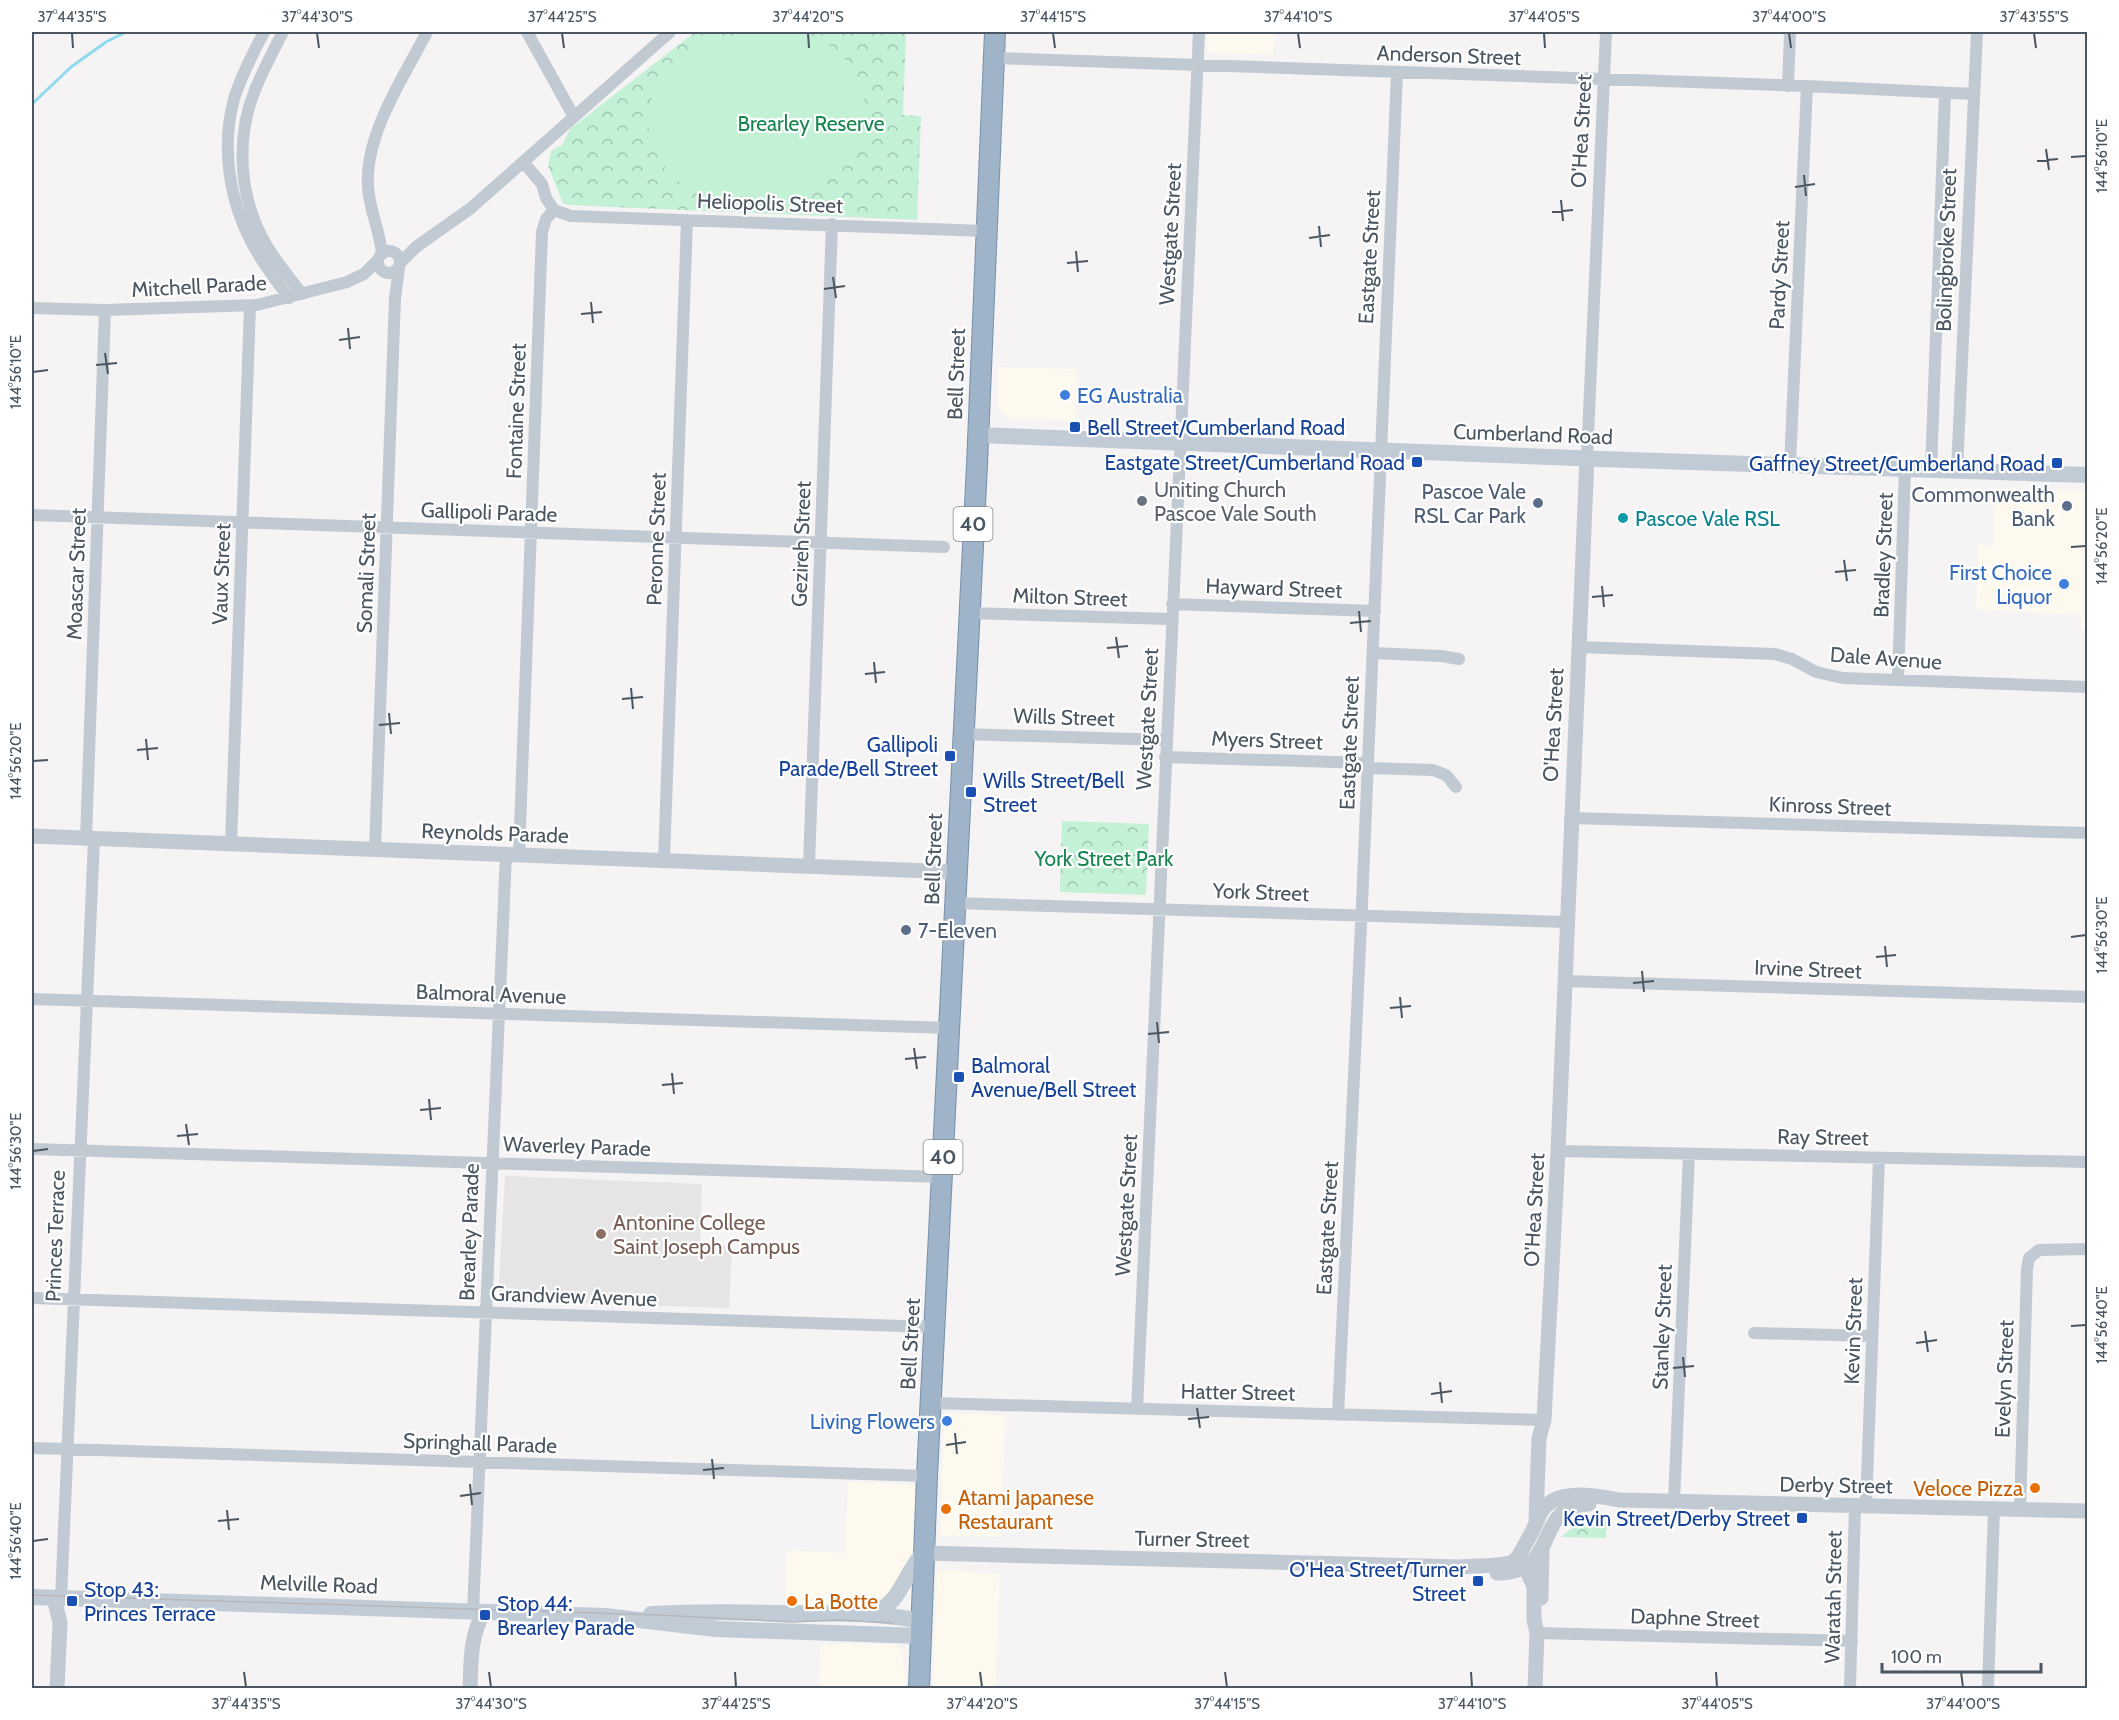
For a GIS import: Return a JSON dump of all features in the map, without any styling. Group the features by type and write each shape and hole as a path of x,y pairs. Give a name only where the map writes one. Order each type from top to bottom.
{"highway":[{"name":"Bell Street","path":"919,1689 995,32"}],"main road":[{"name":"Cumberland Road","path":"977,435 2088,475"},
{"path":"866,1614 885,1608 894,1601 912,1565 924,1553"},
{"name":"Melville Road","path":"32,1597 605,1616 718,1611 866,1614 921,1628"},
{"name":"Melville Road","path":"605,1616 716,1629 921,1628"}],"street":[{"path":"264,32 243,73 234,99 227,154 233,193 243,223 253,245 289,298"},
{"path":"283,32 254,91 244,132 243,168 248,195 260,233 280,266 302,294"},
{"name":"Somali Street","path":"375,849 395,298 390,262 371,210 367,174 372,150 385,114 427,32"},
{"path":"527,32 574,117"},
{"name":"Mitchell Parade","path":"32,308 105,310 250,306 347,282 417,247 453,222 670,32"},
{"name":"Westgate Street","path":"1137,1409 1199,32"},
{"name":"O'Hea Street","path":"1543,1526 1555,1517 1555,1507 1545,1480 1547,1438 1544,1420 1558,1151 1570,818 1606,32"},
{"path":"1788,86 1790,32"},
{"name":"Bolingbroke Street","path":"1957,470 1977,32"},
{"name":"Anderson Street","path":"994,58 1604,81 1807,86 1974,94"},
{"name":"Eastgate Street","path":"1338,1414 1397,73"},
{"name":"Pardy Street","path":"1790,465 1807,86"},
{"name":"Bolingbroke Street","path":"1931,469 1945,93"},
{"path":"523,162 542,184 546,198 554,210"},
{"name":"Heliopolis Street","path":"554,210 571,216 986,231"},
{"name":"Fontaine Street","path":"513,854 531,532 542,232 546,219 554,210"},
{"name":"Peronne Street","path":"664,860 687,220"},
{"name":"Gezireh Street","path":"809,865 832,224"},
{"name":"Vaux Street","path":"231,844 250,306"},
{"name":"Moascar Street","path":"90,838 105,310"},
{"name":"Bradley Street","path":"1898,680 1905,468"},
{"name":"Gallipoli Parade","path":"32,515 944,547"},
{"name":"Hayward Street","path":"1172,604 1375,611"},
{"name":"Milton Street","path":"968,613 1171,619"},
{"name":"Dale Avenue","path":"1578,647 1775,654 1792,659 1816,672 1833,676 2088,687"},
{"path":"1373,653 1459,658"},
{"name":"Wills Street","path":"962,734 1166,740"},
{"name":"Myers Street","path":"1165,757 1368,765 1433,770 1446,775 1456,787"},
{"name":"Kinross Street","path":"1570,818 2088,833"},
{"name":"Reynolds Parade","path":"32,836 956,872"},
{"name":"Princes Terrace","path":"57,1689 87,1000 90,838"},
{"name":"Brearley Parade","path":"470,1689 472,1644 476,1627 473,1612 500,1013 513,854"},
{"name":"York Street","path":"955,903 1566,922"},
{"name":"Irvine Street","path":"1564,981 2088,997"},
{"name":"Balmoral Avenue","path":"32,999 949,1028"},
{"name":"Waverley Parade","path":"32,1149 942,1177"},
{"name":"Ray Street","path":"1558,1151 2088,1162"},
{"name":"Stanley Street","path":"1674,1502 1689,1154"},
{"name":"Kevin Street","path":"1861,1506 1872,1336 1879,1158"},
{"name":"Evelyn Street","path":"2020,1510 2029,1258 2034,1252 2046,1249 2088,1250"},
{"name":"Grandview Avenue","path":"32,1298 935,1327"},
{"path":"1754,1334 1872,1336"},
{"name":"Hatter Street","path":"932,1403 1544,1420"},
{"name":"O'Hea Street","path":"1543,1526 1539,1438 1544,1420"},
{"name":"Springhall Parade","path":"32,1448 927,1476"},
{"name":"Derby Street","path":"1552,1501 1568,1496 1578,1496 1674,1502 2088,1511"},
{"name":"Derby Street","path":"1542,1549 1543,1526 1573,1506 1620,1500"},
{"name":"Waratah Street","path":"1850,1689 1861,1506"},
{"path":"1988,1689 1994,1509"},
{"name":"Turner Street","path":"924,1553 1458,1567 1508,1563 1518,1556 1543,1526"},
{"path":"1524,1546 1522,1558 1534,1587 1534,1620 1537,1633 1535,1689"},
{"path":"1525,1567 1538,1556 1542,1549"},
{"path":"1537,1633 1541,1621 1542,1549"},
{"name":"Turner Street","path":"1458,1567 1485,1573 1507,1573 1525,1567"},
{"name":"Daphne Street","path":"1537,1633 1852,1641"}],"shaded area":[{"path":"1208,32 1275,32 1273,55 1207,52"},
{"name":"EG Australia","path":"998,367 1077,369 1075,420 1009,419 998,406"},
{"path":"1996,488 2087,490 2087,631 2081,630 2081,615 1976,609 1979,545 1993,546"},
{"name":"Antonine College Saint Joseph Campus","path":"505,1176 702,1184 700,1245 732,1246 729,1308 498,1301"},
{"path":"944,1413 1005,1415 1001,1537 940,1536"},
{"path":"848,1482 917,1485 914,1547 893,1595 870,1607 785,1606 787,1550 845,1553"},
{"path":"937,1570 1000,1574 995,1688 933,1688"},
{"path":"821,1644 896,1644 903,1652 906,1688 819,1688"}],"green space":[{"name":"Brearley Reserve","path":"695,32 906,32 903,115 921,116 917,220 567,205 563,203 548,166 551,151 562,145 570,129"},
{"path":"763,32 789,33 813,38 829,45 844,57 855,72 862,89 865,108 864,126 859,144 850,160 837,174 826,182 801,193 760,202 734,202 709,198 687,187 669,172 656,154 649,133 649,110 656,88 672,67 703,46 726,38"},
{"name":"York Street Park","path":"1062,821 1149,824 1146,895 1060,892"},
{"path":"1607,1518 1606,1538 1561,1537 1582,1523"}],"waterway":[{"path":"32,104 71,67 106,42 126,32"}],"tram line":[{"path":"32,1595 658,1615 792,1622 839,1620 893,1623"}],"place":[{"name":"EG Australia","path":"1065,395"},
{"name":"Bell Street/Cumberland Road","path":"1075,427"},
{"name":"Eastgate Street/Cumberland Road","path":"1417,462"},
{"name":"Gaffney Street/Cumberland Road","path":"2057,463"},
{"name":"Uniting Church Pascoe Vale South","path":"1142,501"},
{"name":"Pascoe Vale RSL Car Park","path":"1538,503"},
{"name":"Commonwealth Bank","path":"2067,506"},
{"name":"Pascoe Vale RSL","path":"1623,518"},
{"name":"First Choice Liquor","path":"2064,584"},
{"name":"Gallipoli Parade/Bell Street","path":"950,756"},
{"name":"Wills Street/Bell Street","path":"971,792"},
{"name":"7-Eleven","path":"906,930"},
{"name":"Balmoral Avenue/Bell Street","path":"959,1077"},
{"name":"Antonine College Saint Joseph Campus","path":"601,1234"},
{"name":"Living Flowers","path":"947,1421"},
{"name":"Veloce Pizza","path":"2035,1488"},
{"name":"Atami Japanese Restaurant","path":"946,1509"},
{"name":"Kevin Street/Derby Street","path":"1802,1518"},
{"name":"O'Hea Street/Turner Street","path":"1478,1581"},
{"name":"Stop 43: Princes Terrace","path":"72,1601"},
{"name":"La Botte","path":"792,1601"},
{"name":"Stop 44: Brearley Parade","path":"485,1615"}]}
